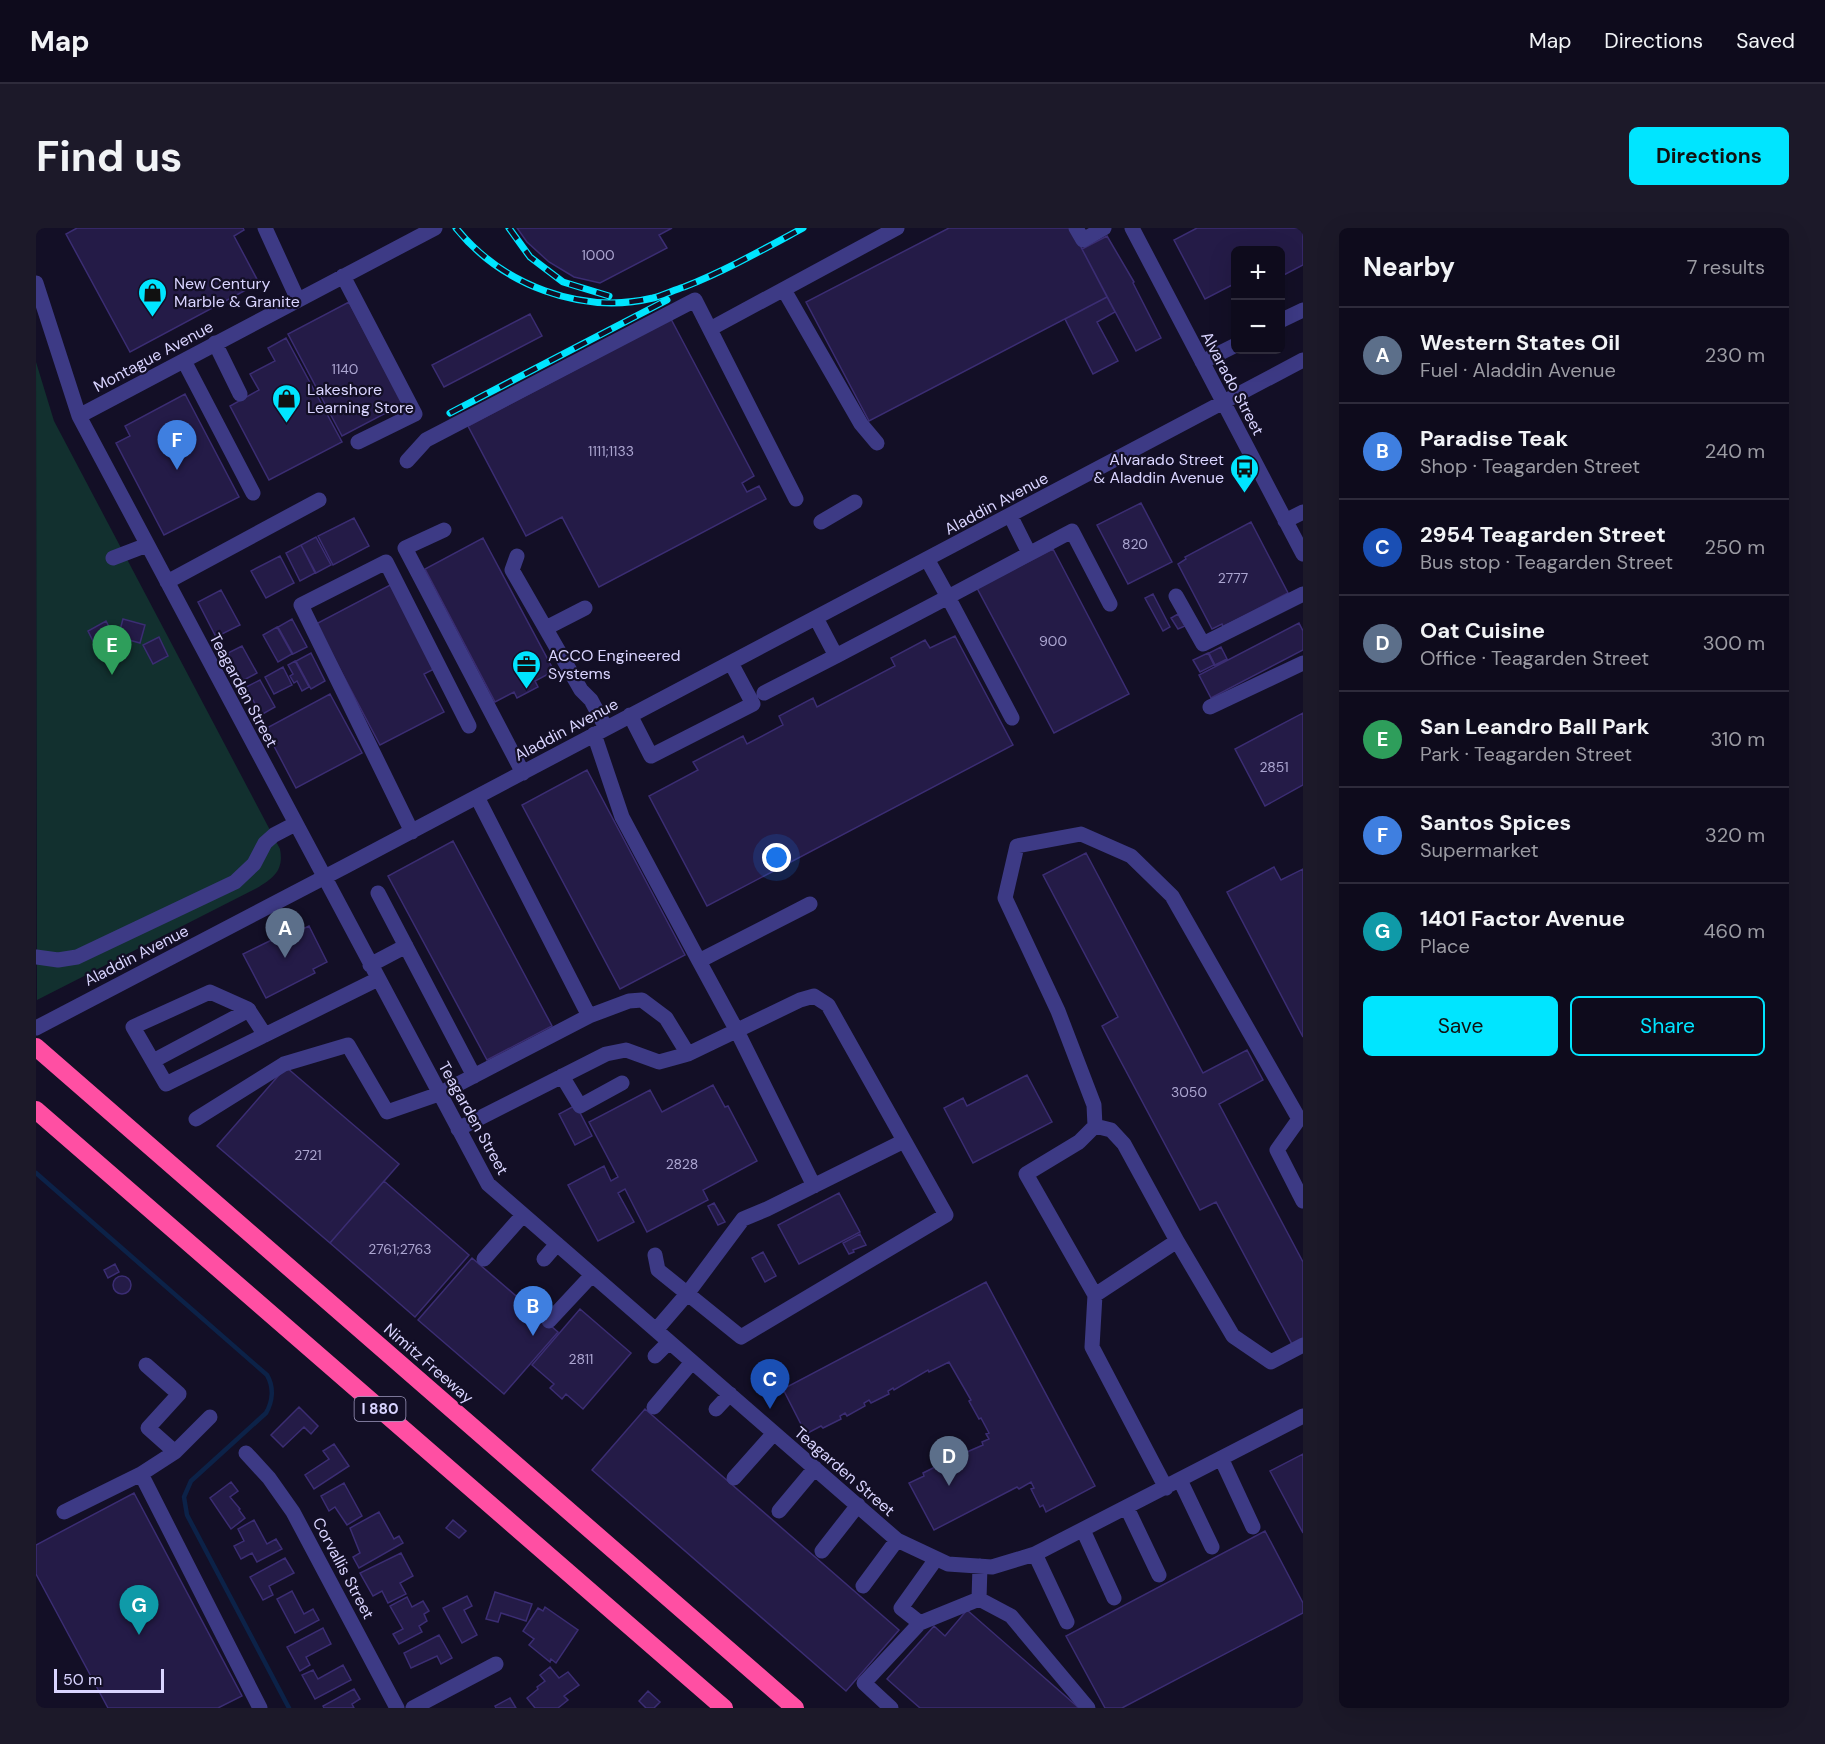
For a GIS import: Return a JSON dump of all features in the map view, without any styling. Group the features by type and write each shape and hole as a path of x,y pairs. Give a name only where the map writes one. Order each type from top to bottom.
{"highway":[{"name":"Nimitz Freeway","path":"36,1047 795,1708"},
{"name":"I 880","path":"36,1110 724,1708"}],"street":[{"path":"265,228 298,300"},
{"name":"Montague Avenue","path":"79,416 435,228"},
{"path":"710,329 897,228"},
{"path":"1077,228 1083,240 1104,228"},
{"name":"Alvarado Street","path":"1132,228 1303,554"},
{"path":"343,276 415,414 358,442"},
{"name":"Teagarden Street","path":"36,283 79,416 488,1184 897,1540 948,1564 992,1567 1035,1554 1303,1416"},
{"path":"784,290 861,424 877,443"},
{"path":"407,461 426,440 695,300 796,499"},
{"path":"1285,319 1303,310"},
{"path":"215,343 240,394"},
{"path":"1202,362 1231,348"},
{"name":"Aladdin Avenue","path":"36,1028 412,832 1303,360"},
{"path":"184,361 253,493"},
{"path":"167,582 319,500"},
{"path":"822,522 855,502"},
{"path":"1285,520 1303,512"},
{"path":"1010,515 1029,553"},
{"path":"444,530 405,548 523,773"},
{"path":"764,693 1072,531 1110,604"},
{"path":"113,558 147,544"},
{"path":"517,556 512,570 581,690 591,700 622,817 736,1031 814,1186"},
{"path":"927,560 1012,718"},
{"path":"412,832 301,605 386,562 469,726"},
{"path":"1176,596 1203,644 1303,594"},
{"path":"546,628 585,608"},
{"path":"816,618 836,656"},
{"path":"630,715 651,756 753,705 731,663"},
{"path":"1210,707 1303,663"},
{"path":"477,797 589,1016"},
{"path":"36,957 58,960 77,957 235,882 254,864 265,843 274,835 295,824"},
{"path":"1166,1488 1092,1347 1095,1295 1026,1174 1079,1142 1095,1126 1094,1105 1058,1011 1005,898 1017,846 1081,834 1131,856 1172,896 1299,1119 1277,1150 1303,1201"},
{"path":"378,893 474,1076"},
{"path":"699,961 810,904"},
{"path":"370,965 406,946"},
{"path":"265,1035 249,1010 210,992 133,1027 166,1084 265,1035 378,979"},
{"path":"458,1129 606,1054 626,1050 659,1062 688,1054 800,1000 814,996 828,1005 946,1215 741,1337 658,1270 656,1255"},
{"path":"196,1119 284,1064 348,1045 387,1112 439,1094 589,1016 629,1002 642,1000 666,1018 688,1054"},
{"path":"153,1061 249,1010"},
{"path":"562,1076 580,1106 622,1083"},
{"path":"1095,1126 1112,1130 1124,1144 1233,1336 1271,1362 1303,1345"},
{"path":"656,1330 687,1294 743,1219 904,1141"},
{"path":"484,1259 523,1215"},
{"path":"1095,1295 1177,1241"},
{"path":"544,1259 556,1244"},
{"path":"549,1322 592,1275"},
{"path":"655,1356 669,1341"},
{"path":"654,1407 692,1362"},
{"path":"146,1365 179,1394 148,1428 176,1452"},
{"path":"716,1408 730,1394"},
{"path":"64,1512 141,1474 176,1452 210,1417"},
{"path":"734,1478 774,1433"},
{"name":"Corvallis Street","path":"246,1453 269,1478 293,1512 397,1708"},
{"path":"1221,1458 1253,1527"},
{"path":"779,1511 815,1468"},
{"path":"141,1474 260,1708"},
{"path":"1180,1480 1212,1547"},
{"path":"822,1551 858,1505"},
{"path":"1127,1508 1159,1575"},
{"path":"1083,1530 1114,1598"},
{"path":"863,1586 897,1540"},
{"path":"1035,1554 1067,1622"},
{"path":"920,1623 901,1608 936,1559"},
{"path":"980,1566 980,1599"},
{"path":"891,1708 864,1683 920,1623 980,1599"},
{"path":"980,1599 1011,1616 1088,1708"},
{"path":"413,1708 496,1664"}],"green space":[{"path":"36,362 54,421 280,849 281,856 276,873 257,888 37,1000"}],"building":[{"name":"New Century Marble & Granite","path":"77,228 243,228 244,230 234,236 259,283 130,352 66,234"},
{"path":"517,228 672,228 659,235 667,248 600,283 574,277 549,262 527,242"},
{"path":"949,228 1071,228 1107,297 869,421 806,302"},
{"path":"1197,228 1303,228 1303,265 1285,274 1285,246 1231,246 1231,286 1205,299 1174,240"},
{"path":"1107,236 1134,282 1161,338 1136,351 1082,249"},
{"path":"1107,297 1115,312 1097,322 1118,361 1093,374 1065,319"},
{"path":"349,302 403,404 342,436 288,334"},
{"path":"530,314 542,336 444,387 432,365"},
{"path":"671,319 754,476 742,483 747,492 759,486 766,499 599,587 562,517 526,536 468,426"},
{"name":"Lakeshore Learning Store","path":"286,338 342,442 269,480 230,406 259,390 250,374 275,361 268,348"},
{"path":"185,394 239,497 164,535 116,443 130,436 125,426"},
{"path":"1141,503 1172,562 1128,584 1097,525"},
{"path":"354,518 369,546 333,565 318,536"},
{"path":"1251,522 1288,593 1223,627 1222,624 1212,629 1178,564 1186,559 1185,557"},
{"path":"316,537 331,565 316,573 301,545"},
{"path":"483,538 554,671 535,681 538,687 517,698 514,692 495,702 425,569"},
{"path":"301,545 315,573 300,581 286,553"},
{"path":"1053,549 1129,694 1054,733 977,588"},
{"path":"280,556 294,583 266,598 251,571"},
{"path":"394,583 438,667 424,674 444,712 380,745 316,624"},
{"path":"221,590 240,625 216,637 198,602"},
{"path":"1153,594 1170,627 1163,631 1145,598"},
{"path":"1178,614 1185,626 1178,629 1171,618"},
{"path":"123,619 145,625 140,643 118,637"},
{"path":"292,619 307,647 293,654 278,627"},
{"path":"106,621 115,638 96,647 88,631"},
{"path":"1299,623 1303,631 1303,650 1211,698 1199,675"},
{"path":"277,627 292,654 278,662 263,635"},
{"path":"955,636 1013,745 707,906 649,796 698,770 693,762 743,736 747,744 783,725 779,716 813,698 817,707 895,666 891,658 925,640 930,648"},
{"path":"159,637 168,656 153,664 143,645"},
{"path":"242,646 257,673 242,681 228,653"},
{"path":"1221,647 1227,659 1215,665 1209,653"},
{"path":"311,653 325,681 311,689 296,661"},
{"path":"1208,653 1214,665 1200,672 1193,660"},
{"path":"295,661 309,687 302,691 297,681 294,683 290,676 293,674 288,665"},
{"path":"283,667 292,685 274,694 265,677"},
{"path":"260,680 275,707 261,715 246,687"},
{"path":"330,694 362,753 296,788 265,729"},
{"path":"1303,713 1303,785 1265,806 1235,749"},
{"path":"587,770 685,955 620,989 522,805"},
{"path":"453,841 552,1026 487,1060 388,876"},
{"path":"1086,853 1203,1073 1247,1050 1263,1080 1219,1104 1303,1262 1303,1341 1293,1346 1216,1202 1200,1210 1102,1026 1118,1017 1043,875"},
{"path":"1274,867 1281,880 1303,869 1303,1037 1227,892"},
{"path":"309,926 327,962 313,969 315,973 266,998 243,954 292,930 294,933"},
{"path":"286,1067 399,1164 330,1243 217,1146"},
{"path":"1027,1075 1052,1122 973,1163 944,1108 963,1098 967,1106"},
{"path":"713,1085 725,1107 728,1106 757,1161 703,1190 708,1200 647,1232 625,1189 618,1193 634,1222 598,1241 568,1185 604,1166 611,1181 618,1177 589,1122 650,1090 662,1112"},
{"path":"576,1105 592,1136 575,1145 559,1114"},
{"path":"384,1181 469,1255 415,1317 330,1243"},
{"path":"839,1193 860,1232 799,1264 778,1225"},
{"path":"714,1203 725,1222 718,1225 708,1206"},
{"path":"860,1234 866,1245 849,1254 843,1243"},
{"path":"763,1252 776,1276 765,1282 752,1258"},
{"path":"472,1258 558,1332 504,1394 418,1320"},
{"path":"115,1264 119,1272 108,1278 104,1270"},
{"path":"118,1276 126,1276 131,1281 129,1292 118,1294 113,1289 113,1281"},
{"path":"986,1282 1095,1486 1046,1512 1043,1505 1040,1507 1031,1489 1034,1488 1031,1482 934,1530 909,1483 924,1476 923,1473 948,1463 946,1461 983,1445 982,1442 989,1439 986,1434 989,1433 981,1418 979,1419 949,1362 929,1372 928,1370 894,1390 893,1388 888,1391 889,1394 871,1403 869,1400 864,1403 865,1406 847,1416 845,1413 840,1416 841,1419 806,1434 783,1389"},
{"path":"580,1309 631,1353 583,1409 566,1394 562,1399 550,1388 554,1384 532,1365"},
{"path":"299,1407 318,1426 311,1434 304,1427 283,1447 271,1435"},
{"path":"645,1409 899,1630 846,1691 592,1470"},
{"path":"334,1444 349,1466 314,1489 305,1475 329,1459 323,1451"},
{"path":"1303,1454 1303,1533 1270,1471"},
{"path":"231,1482 238,1491 230,1497 245,1518 231,1529 210,1498"},
{"path":"344,1483 362,1516 347,1525 335,1507 329,1511 321,1496"},
{"path":"134,1493 242,1696 218,1708 108,1708 36,1574 36,1545"},
{"path":"379,1512 394,1539 399,1536 403,1543 359,1568 353,1557 360,1553 350,1528"},
{"path":"254,1520 267,1544 276,1539 282,1549 257,1562 252,1553 241,1559 234,1546 244,1541 238,1529"},
{"path":"453,1520 466,1531 459,1538 446,1528"},
{"path":"1265,1531 1303,1603 1303,1613 1122,1708 1105,1708 1066,1636"},
{"path":"401,1553 413,1576 400,1583 406,1594 388,1603 382,1591 373,1596 360,1573"},
{"path":"285,1558 294,1573 269,1586 273,1595 263,1600 250,1577"},
{"path":"292,1591 304,1614 313,1609 319,1620 295,1633 277,1599"},
{"path":"495,1592 532,1604 526,1621 501,1613 498,1622 486,1619"},
{"path":"467,1596 472,1606 464,1610 477,1635 462,1643 443,1608"},
{"path":"407,1597 412,1607 423,1601 429,1611 424,1614 427,1621 419,1626 422,1632 399,1644 393,1634 403,1629 390,1606"},
{"path":"545,1607 578,1630 556,1663 551,1659 550,1662 529,1645 534,1639 523,1631 538,1608 543,1611"},
{"path":"967,1610 1079,1708 920,1708 887,1679 934,1626 945,1636"},
{"path":"323,1628 331,1644 306,1657 310,1665 300,1671 287,1647"},
{"path":"439,1635 452,1658 441,1664 437,1656 411,1668 404,1653"},
{"path":"343,1665 351,1680 315,1699 302,1675 313,1670 318,1679"},
{"path":"550,1667 559,1678 568,1672 579,1685 564,1696 568,1700 558,1708 535,1708 527,1698 545,1681 540,1675"},
{"path":"354,1689 360,1699 352,1704 354,1708 324,1708 323,1706"},
{"path":"648,1691 660,1702 654,1708 646,1708 639,1701"},
{"path":"510,1698 516,1708 496,1708 495,1706"}],"waterway":[{"path":"36,1173 267,1375 272,1394 266,1413 191,1481 184,1497 187,1515 289,1708"}],"railway":[{"path":"456,228 475,248 520,280 545,291 598,302 626,302 653,298 684,287 803,228"},
{"path":"509,228 530,257 563,282 609,296"},
{"path":"450,413 667,300"}],"place":[{"name":"New Century Marble & Granite","path":"153,318"},
{"name":"Lakeshore Learning Store","path":"286,424"},
{"name":"Santos Spices","path":"177,470"},
{"name":"Alvarado Street & Aladdin Avenue","path":"1245,494"},
{"name":"San Leandro Ball Park","path":"112,675"},
{"name":"ACCO Engineered Systems","path":"527,690"},
{"name":"Western States Oil","path":"285,958"},
{"name":"Paradise Teak","path":"533,1336"},
{"name":"2954 Teagarden Street","path":"770,1409"},
{"name":"Oat Cuisine","path":"949,1486"},
{"name":"1401 Factor Avenue","path":"139,1635"}]}
